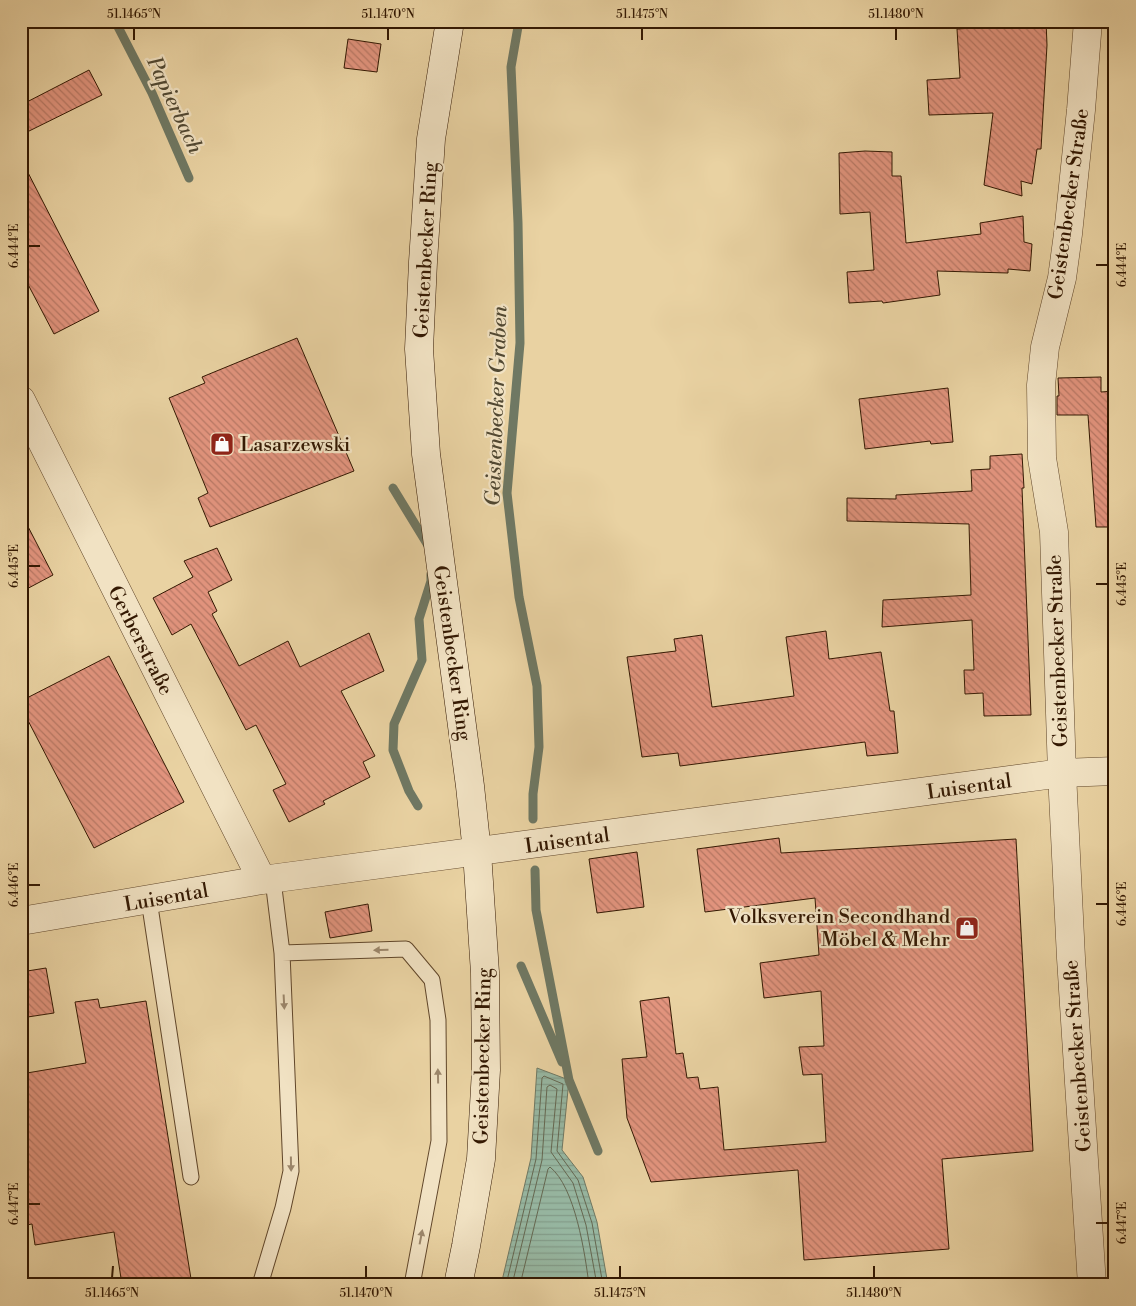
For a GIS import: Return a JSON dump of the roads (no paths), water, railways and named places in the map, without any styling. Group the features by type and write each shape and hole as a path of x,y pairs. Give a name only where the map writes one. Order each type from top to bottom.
{"street":[{"name":"Geistenbecker Ring","path":"450,21 431,139 419,349 426,454 477,852 485,973 486,1070 480,1158 458,1285"},
{"name":"Geistenbecker Straße","path":"1088,21 1067,243 1062,278 1045,347 1041,385 1042,458 1054,532 1062,773 1071,958 1092,1285"},
{"name":"Gerberstraße","path":"21,400 267,880"},
{"name":"Luisental","path":"21,921 267,880 1062,773 1115,770"}],"lane":[{"path":"260,1285 283,1208 292,1170 282,953 267,880"},
{"path":"150,900 191,1177"},
{"path":"282,953 406,949 432,980 438,1020 439,1141 412,1285"}],"water":[{"path":"537,1068 569,1080 562,1150 583,1177 597,1222 608,1285 501,1285 531,1158"}],"waterway":[{"name":"Papierbach","path":"115,21 152,93 189,178"},
{"name":"Geistenbecker Graben","path":"519,21 511,67 518,223 520,343 507,493 519,597 537,686 539,747 533,794 533,819"},
{"name":"Papierbach","path":"393,488 429,547"},
{"name":"Papierbach","path":"418,806 409,791 393,750 394,724 422,660 419,619 431,581 431,574"},
{"name":"Geistenbecker Graben","path":"535,870 536,910 569,1080 598,1151"},
{"name":"Papierbach","path":"521,966 562,1062"}],"place":[{"name":"Lasarzewski","path":"222,444"},
{"name":"Volksverein Secondhand Möbel & Mehr","path":"967,928"}]}
